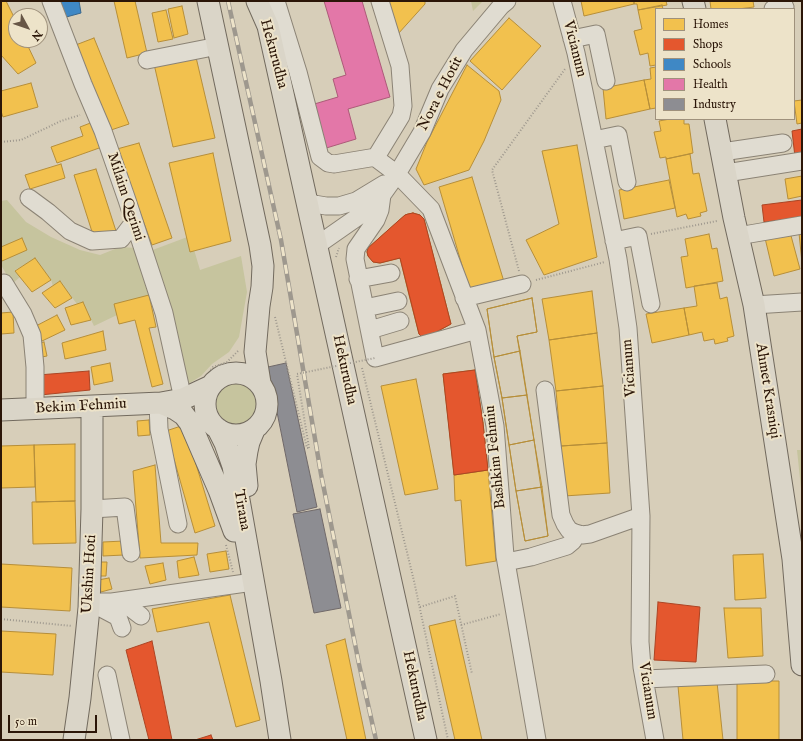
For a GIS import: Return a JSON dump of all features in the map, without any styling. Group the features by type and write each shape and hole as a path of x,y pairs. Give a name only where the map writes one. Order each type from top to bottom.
{"main road":[{"path":"208,1 260,245 262,287 266,309 255,352 260,383 265,392 267,402 266,413 261,423 254,430 245,434 235,435 226,433 214,425 206,412 205,402 211,386 217,380 224,375 233,373 251,376 260,383"},
{"name":"Hekurudha","path":"257,1 268,26 426,740"},
{"name":"Ahmet Krasniqi","path":"719,120 722,152 736,227 754,305 793,559 802,665"},
{"path":"233,373 249,338 266,309"},
{"name":"Bekim Fehmiu","path":"1,410 159,403 183,399 211,386"},
{"path":"159,403 175,408 184,415 190,423 230,517 249,586"},
{"name":"Bekim Fehmiu","path":"159,403 182,408 200,416 214,425"},
{"name":"Ukshin Hoti","path":"75,739 93,606 92,407"},
{"name":"Tirana","path":"214,425 225,443 233,466 249,586 270,681 277,737"},
{"name":"Tirana","path":"249,586 245,464 249,442 254,430"}],"street":[{"name":"Milaim Qerimi","path":"51,1 103,131 134,222 164,313 183,399"},
{"path":"276,1 298,72 320,157 328,163 334,164 376,157 401,116 403,106 400,66 380,1"},
{"name":"Nora e Hotit","path":"316,246 369,209 382,196 422,132 440,89 464,50 501,6 507,1"},
{"name":"Vicianum","path":"562,1 574,46 594,140 618,259 628,328 641,516 640,642 642,667 655,740"},
{"path":"574,46 596,34 606,81"},
{"path":"147,60 218,46"},
{"path":"594,140 618,135 627,182"},
{"path":"722,152 784,144"},
{"name":"Bashkim Fehmiu","path":"376,157 397,174 431,209 476,330 496,426 506,562 537,740"},
{"path":"726,173 802,161"},
{"name":"Nora e Hotit","path":"307,200 314,204 339,206 356,201 397,174"},
{"path":"382,196 380,210 376,220 356,249 355,259 370,330 368,363 476,330"},
{"path":"29,198 70,231 92,241 121,239 134,222"},
{"path":"736,227 802,225"},
{"path":"614,241 638,236 651,304"},
{"path":"358,279 391,273"},
{"path":"4,283 23,314 32,335 35,367 35,409"},
{"path":"464,298 522,284"},
{"path":"365,308 398,301"},
{"path":"754,305 802,302"},
{"path":"370,330 400,321"},
{"path":"545,390 561,515 569,530 575,534 590,534 641,516"},
{"path":"159,403 159,429 178,524"},
{"path":"92,509 125,507 130,553"},
{"path":"506,562 531,557 567,546 573,541 575,534"},
{"path":"93,606 112,602 249,586"},
{"path":"93,606 128,606 141,616"},
{"path":"93,606 118,617 122,628"},
{"path":"644,679 766,674"},
{"path":"107,675 121,740"}],"path":[{"path":"574,46 492,170 522,284 618,259"},
{"path":"1,142 21,140 61,121 94,110"},
{"path":"638,236 736,227"},
{"path":"336,258 339,248 342,245"},
{"path":"266,309 307,448 309,448 297,374 368,363 394,497 420,607 448,740"},
{"path":"226,542 249,586"},
{"path":"420,607 455,596 472,674"},
{"path":"461,625 514,610"},
{"path":"1,619 71,626"}],"shaded area":[{"path":"471,1 483,1 473,11"},
{"path":"7,200 26,222 51,237 80,250 100,255 120,247 137,248 149,295 117,315 94,326 83,303 77,304 60,282 53,286 51,280 35,259 15,270 20,277 12,284 1,265 1,201"},
{"path":"190,236 200,270 241,256 247,292 239,337 229,352 212,364 201,376 185,386 150,251"},
{"path":"234,381 242,381 254,387 260,399 260,407 254,419 242,425 234,425 222,419 216,407 216,399 222,387"},
{"path":"797,450 802,450 802,498"}],"building: Homes":[{"path":"1,1 6,1 10,8 8,8 8,48 29,48 36,63 18,74 1,55"},
{"path":"114,1 135,1 147,53 127,58"},
{"path":"389,1 425,1 425,4 398,34"},
{"path":"581,1 634,1 634,4 584,16"},
{"path":"634,1 666,1 667,5 638,10 637,4 634,4"},
{"path":"710,1 753,1 754,7 746,8 711,8"},
{"path":"662,5 663,8 655,8 655,65 650,66 648,53 640,55 634,31 642,29 638,10"},
{"path":"182,6 188,34 174,38 168,9"},
{"path":"166,10 173,39 158,42 152,13"},
{"path":"509,18 541,46 502,90 470,61"},
{"path":"94,38 129,124 108,131 73,46"},
{"path":"195,53 215,138 173,147 154,64"},
{"path":"467,65 499,91 501,100 484,141 469,170 424,185 416,169 427,142"},
{"path":"655,67 655,108 650,109 644,80 651,79 650,68"},
{"path":"644,80 650,109 606,119 603,88"},
{"path":"31,83 38,107 3,117 1,111 1,91"},
{"path":"802,100 802,123 797,124 795,109 795,101"},
{"path":"684,120 684,124 689,124 693,153 666,159 666,157 660,158 654,132 661,131 659,121"},
{"path":"93,122 102,147 57,163 51,147 83,136 80,127"},
{"path":"139,143 172,238 152,245 117,149"},
{"path":"577,145 597,257 544,275 526,240 559,224 542,151"},
{"path":"213,153 231,241 190,252 169,163"},
{"path":"690,154 693,174 699,173 707,211 700,213 701,216 688,219 686,214 677,217 666,159"},
{"path":"61,164 65,178 30,189 25,175"},
{"path":"96,169 116,231 94,238 74,175"},
{"path":"802,176 802,196 788,199 785,179"},
{"path":"472,177 505,285 471,296 439,187"},
{"path":"669,180 675,208 624,219 619,190"},
{"path":"413,213 420,215 424,219 431,247 400,258 380,263 373,262 368,256 368,248 405,215"},
{"path":"790,232 800,269 774,276 765,238"},
{"path":"799,233 802,233 802,263"},
{"path":"709,234 712,249 717,248 723,281 686,288 681,257 688,256 685,239"},
{"path":"22,238 27,250 2,261 1,247"},
{"path":"431,247 441,285 409,295 400,258"},
{"path":"35,258 51,280 32,292 15,271"},
{"path":"60,281 72,298 55,308 42,293"},
{"path":"717,283 720,299 727,297 734,336 727,338 728,341 715,344 714,339 704,341 702,332 689,335 684,308 697,306 694,286"},
{"path":"441,285 451,324 427,337 422,337 419,334 409,295"},
{"path":"592,291 597,333 549,340 542,299"},
{"path":"149,295 156,327 149,328 163,384 152,387 135,320 119,324 114,304"},
{"path":"532,298 537,332 517,336 548,536 525,541 487,309"},
{"path":"532,298 537,332 517,336 520,351 494,357 487,309"},
{"path":"83,302 91,320 71,325 65,308"},
{"path":"684,308 689,335 652,343 646,314"},
{"path":"13,312 14,333 1,334 1,313"},
{"path":"57,315 65,330 42,341 34,327"},
{"path":"103,331 106,350 65,359 62,343"},
{"path":"597,333 603,386 556,391 549,340"},
{"path":"44,342 47,356 37,358 34,344"},
{"path":"520,351 527,395 502,398 494,357"},
{"path":"110,363 113,381 94,385 91,367"},
{"path":"475,370 483,423 449,427 443,374"},
{"path":"416,379 438,489 405,495 381,386"},
{"path":"603,386 607,443 561,446 556,391"},
{"path":"527,395 534,440 509,445 502,398"},
{"path":"149,420 150,435 138,436 137,421"},
{"path":"483,423 488,470 454,475 449,427"},
{"path":"184,425 215,526 195,533 166,431"},
{"path":"534,440 542,487 516,491 509,445"},
{"path":"607,443 610,493 564,496 561,446"},
{"path":"75,444 75,501 36,502 34,445"},
{"path":"34,445 35,487 1,488 1,446"},
{"path":"155,465 161,543 198,543 197,555 140,558 133,471"},
{"path":"488,470 496,561 466,566 461,500 455,501 454,475"},
{"path":"542,487 548,536 525,541 516,491"},
{"path":"75,501 76,543 33,544 32,502"},
{"path":"124,541 124,555 103,556 103,542"},
{"path":"226,551 229,569 210,572 207,554"},
{"path":"763,554 766,598 735,600 733,555"},
{"path":"194,557 199,575 179,578 177,561"},
{"path":"98,562 107,562 106,576 97,576"},
{"path":"163,563 166,580 150,584 145,566"},
{"path":"1,564 72,568 70,611 1,607"},
{"path":"109,578 112,589 101,592 98,580"},
{"path":"230,595 260,720 236,727 209,622 157,632 152,609"},
{"path":"724,608 761,608 763,656 728,658"},
{"path":"455,620 482,740 455,740 429,626"},
{"path":"1,631 56,634 53,675 1,672"},
{"path":"345,639 366,740 347,740 326,645"},
{"path":"737,681 779,681 779,740 737,740"},
{"path":"717,682 723,740 683,740 678,686"}],"building: Shops":[{"path":"802,129 802,156 795,157 792,131"},
{"path":"802,200 802,218 764,222 762,205"},
{"path":"413,213 420,215 424,219 451,324 427,337 422,337 419,334 400,258 380,263 373,262 368,256 367,252 368,248 405,215"},
{"path":"475,370 488,470 454,475 443,374"},
{"path":"89,371 90,390 40,395 38,375"},
{"path":"658,602 700,607 696,662 654,660"},
{"path":"152,641 172,740 149,740 126,650"},
{"path":"211,735 213,740 195,740"}],"building: Schools":[{"path":"56,1 79,1 81,13 59,19"}],"building: Health":[{"path":"324,1 362,1 390,97 348,109 356,139 323,149 311,105 338,97 333,79 346,75"}],"building: Industry":[{"path":"286,363 317,507 297,512 268,367"},
{"path":"320,509 341,608 314,613 293,514"}],"railway":[{"path":"228,1 281,240 321,474 359,664 376,740"}]}
